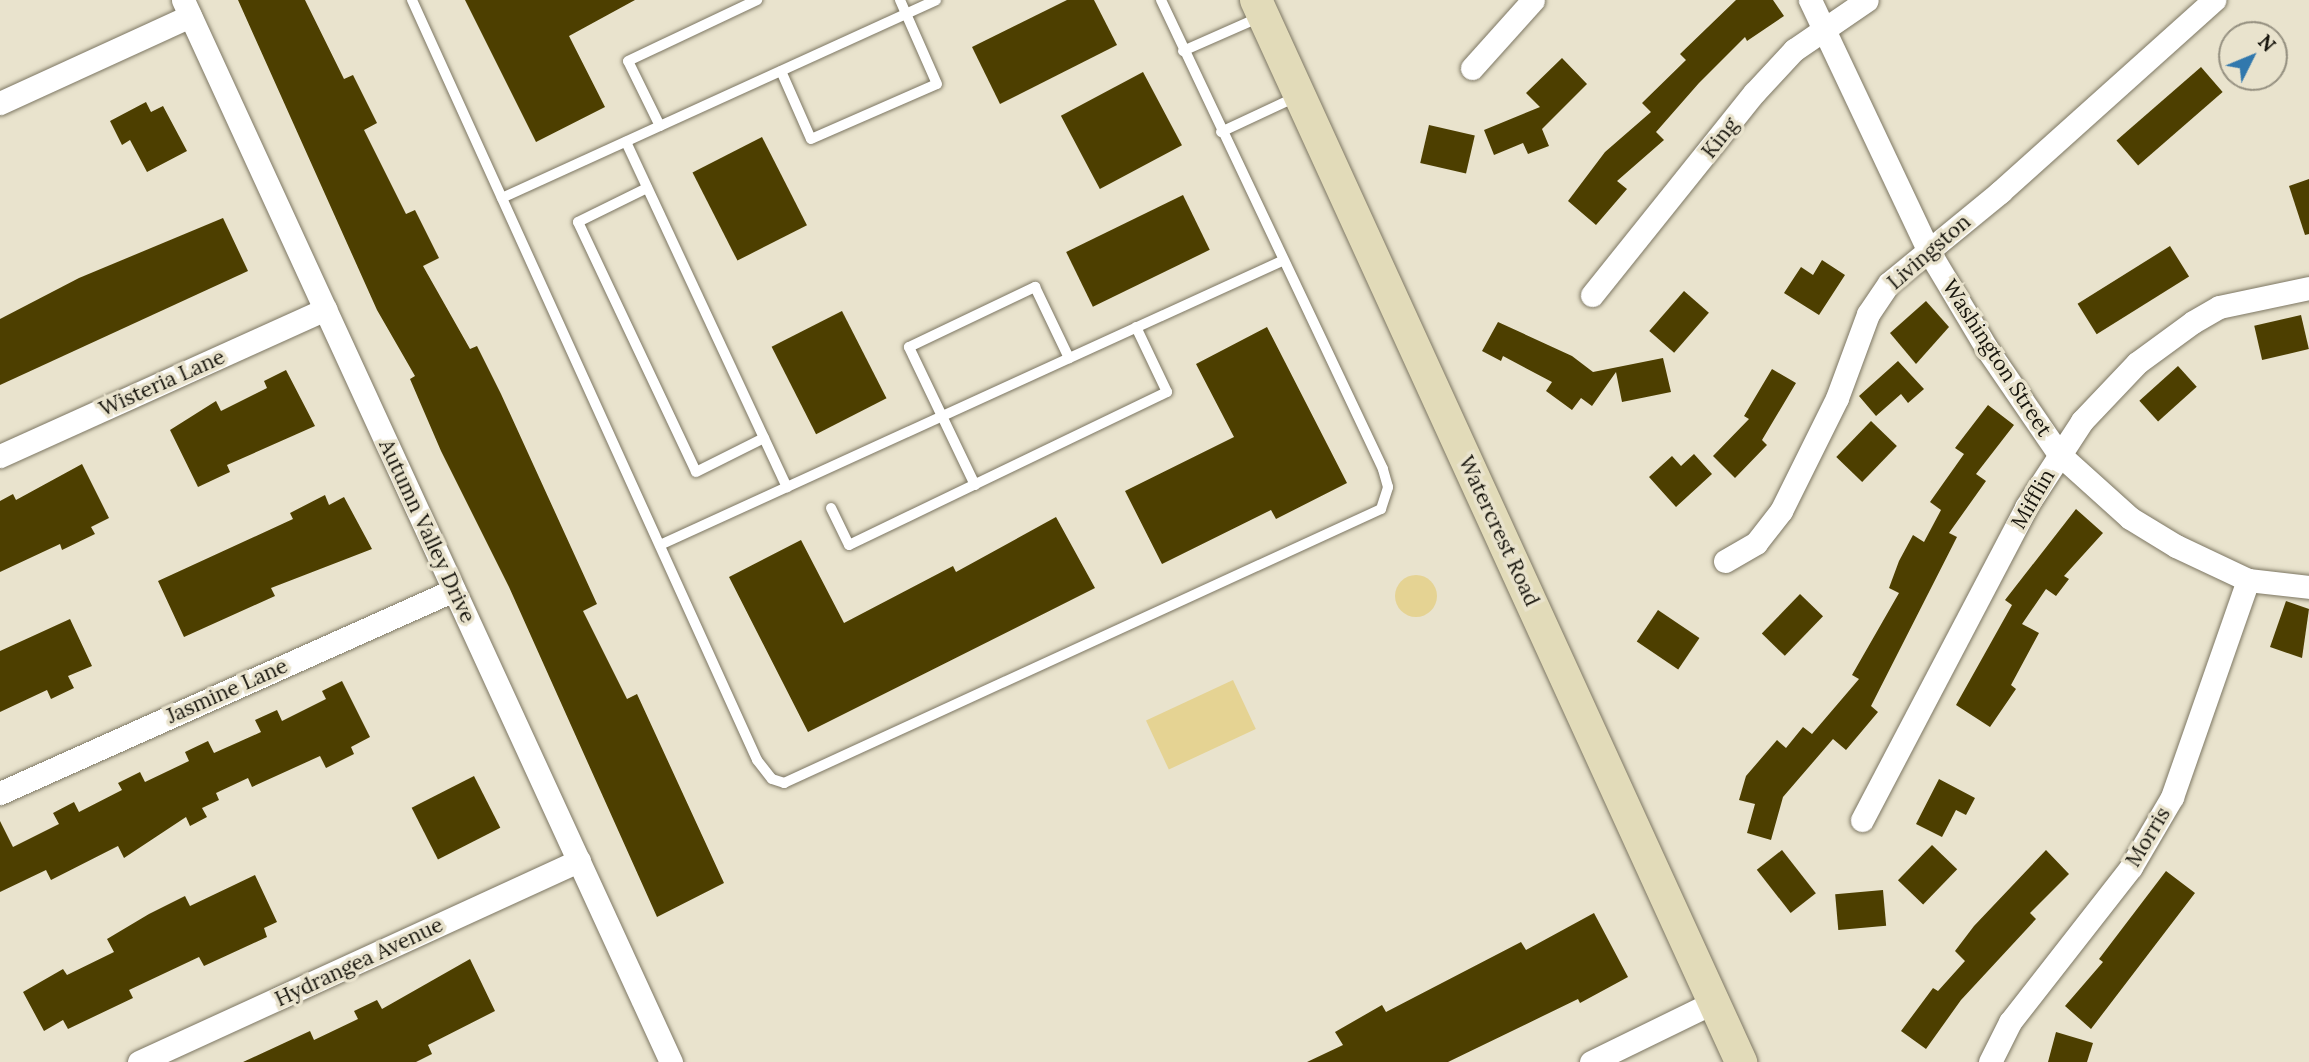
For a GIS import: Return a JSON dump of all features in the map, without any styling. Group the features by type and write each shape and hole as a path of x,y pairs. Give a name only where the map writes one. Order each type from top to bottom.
{"street":[{"path":"1472,68 1533,0"},
{"name":"Washington Street","path":"1810,0 1928,250 1987,349 2059,454 2130,518 2248,580 2309,587"},
{"name":"King","path":"1591,295 1754,93 1822,27 1867,0"},
{"name":"Livingston","path":"1725,561 1756,543 1781,510 1838,398 1868,314 1889,283 2214,0"},
{"path":"0,103 186,8"},
{"name":"Autumn Valley Drive","path":"186,8 671,1062"},
{"name":"Watercrest Road","path":"1260,8 1741,1062"},
{"name":"Mifflin","path":"1862,820 2059,454 2137,363 2193,322 2219,307 2309,288"},
{"name":"Wisteria Lane","path":"0,456 325,309"},
{"name":"Morris","path":"1990,1062 2010,1022 2132,867 2172,797 2248,580"},
{"name":"Jasmine Lane","path":"0,793 454,590"},
{"name":"Hydrangea Avenue","path":"139,1062 579,861"},
{"path":"1591,1062 1714,1002"}],"lane":[{"path":"412,0 757,760 772,779 795,781 1381,509 1388,487 1383,469 1282,261 1161,0"},
{"path":"660,126 628,61 757,0"},
{"path":"781,71 811,139 937,84 900,0"},
{"path":"502,198 936,0"},
{"path":"1183,51 1260,8"},
{"path":"1221,131 1300,95"},
{"path":"626,142 787,487"},
{"path":"648,188 578,222 696,472 764,438"},
{"path":"660,545 1282,261"},
{"path":"975,485 909,347 1035,286 1069,358"},
{"path":"831,508 849,545 1167,392 1136,327"}],"shaded area":[{"path":"1416,575 1431,581 1437,596 1431,611 1416,617 1401,611 1395,596 1401,581"},
{"path":"1233,680 1256,729 1169,770 1146,721"}],"building":[{"path":"238,0 305,0 344,79 353,75 377,123 364,130 406,214 415,210 439,258 423,266 470,349 477,346 501,394 597,604 583,611 627,699 637,694 724,883 657,917 509,587 441,451 410,379 415,376 377,310"},
{"path":"465,0 635,0 569,36 605,107 536,142"},
{"path":"1067,0 1094,0 1117,45 1000,104 972,47"},
{"path":"1736,0 1773,0 1784,16 1747,41 1745,37 1699,83 1656,132 1664,140 1617,181 1627,189 1596,225 1568,201 1605,152 1651,112 1642,103 1686,60 1680,54"},
{"path":"1562,58 1587,84 1542,129 1549,146 1528,154 1523,143 1494,155 1484,130 1540,107 1526,93"},
{"path":"2201,67 2218,87 2218,91 2223,92 2138,165 2116,140"},
{"path":"1143,72 1182,145 1100,189 1061,116"},
{"path":"146,102 151,112 163,106 187,151 147,172 130,140 122,145 110,121"},
{"path":"1429,125 1475,136 1466,174 1420,163"},
{"path":"762,137 807,225 737,261 693,172"},
{"path":"2309,179 2309,234 2305,235 2289,186"},
{"path":"1183,195 1210,250 1093,307 1066,252"},
{"path":"223,218 248,271 0,385 0,319 79,278"},
{"path":"2170,246 2189,277 2097,334 2078,304"},
{"path":"1822,260 1845,275 1819,315 1784,293 1801,267 1813,275"},
{"path":"1684,291 1709,313 1674,353 1649,331"},
{"path":"1926,301 1949,327 1916,364 1890,333"},
{"path":"842,311 886,398 816,434 772,347"},
{"path":"2301,315 2309,349 2262,360 2254,326"},
{"path":"1498,322 1572,356 1593,372 1663,358 1671,392 1622,402 1616,372 1592,406 1581,398 1572,410 1546,391 1552,382 1503,356 1501,361 1482,351"},
{"path":"1267,327 1347,483 1276,519 1271,510 1162,564 1125,491 1234,437 1196,364"},
{"path":"1898,361 1924,389 1908,403 1901,394 1876,416 1859,396"},
{"path":"2178,366 2197,387 2158,422 2139,401"},
{"path":"1772,369 1796,383 1762,440 1767,445 1735,478 1713,456 1749,419 1744,416"},
{"path":"286,370 315,426 227,465 230,472 198,487 170,430 216,401 221,411 267,388 264,381"},
{"path":"1988,405 2014,425 1976,474 1986,481 1949,533 1957,537 1871,706 1878,712 1846,750 1833,739 1783,797 1771,840 1747,833 1755,804 1739,800 1746,776 1777,740 1786,748 1803,727 1812,734 1859,679 1852,675 1899,593 1889,588 1899,561 1913,535 1924,542 1941,510 1930,502 1964,454 1955,448"},
{"path":"1871,421 1897,446 1862,482 1836,457"},
{"path":"1694,454 1712,474 1676,507 1649,477 1672,456 1681,466"},
{"path":"82,464 109,518 91,527 95,534 62,550 60,544 0,572 0,501 13,494 16,500"},
{"path":"325,495 329,505 344,497 372,549 271,588 275,596 184,637 158,581 293,519 290,513"},
{"path":"2076,509 2103,533 2064,576 2069,579 2056,596 2046,589 2022,624 2039,633 2011,685 2016,689 1990,727 1956,705 2012,605 2005,600"},
{"path":"1056,517 1095,588 808,732 729,577 801,540 844,623 953,566 956,572"},
{"path":"1800,594 1823,616 1785,656 1762,634"},
{"path":"2286,601 2309,609 2302,658 2270,647"},
{"path":"1658,610 1699,638 1678,669 1637,642"},
{"path":"70,619 92,666 68,676 74,688 51,699 47,690 0,712 0,651"},
{"path":"342,681 370,737 351,747 354,754 326,768 320,756 252,787 248,778 216,793 219,800 202,808 207,817 190,826 186,817 124,858 118,846 51,880 46,870 0,892 0,821 13,847 59,824 53,813 74,802 79,812 122,790 118,783 140,772 145,782 189,761 185,752 208,741 214,753 261,732 255,720 277,710 282,721 326,699 322,691"},
{"path":"474,776 500,828 438,859 412,808"},
{"path":"1939,779 1975,798 1966,815 1956,810 1942,837 1916,824"},
{"path":"1932,845 1957,869 1923,905 1898,880"},
{"path":"1782,850 1816,893 1791,913 1757,870"},
{"path":"2046,850 2069,874 2030,913 2036,919 1961,1000 1926,1049 1901,1031 1933,988 1938,991 1965,961 1955,951 1974,926"},
{"path":"2166,871 2195,893 2091,1029 2065,1006 2103,962 2099,959"},
{"path":"255,875 277,922 264,928 267,937 204,966 199,957 129,990 133,998 68,1029 63,1020 44,1031 23,992 63,969 67,975 114,952 107,939 149,914 185,896 190,906"},
{"path":"1883,890 1886,926 1838,930 1835,894"},
{"path":"1594,913 1628,977 1580,1003 1578,999 1448,1062 1307,1062 1343,1045 1335,1032 1382,1005 1386,1012 1521,942 1526,950"},
{"path":"470,959 495,1011 428,1045 432,1054 416,1062 243,1062 310,1031 314,1040 358,1019 354,1011 377,1000 382,1009"},
{"path":"2056,1032 2093,1043 2087,1062 2048,1062"}]}
